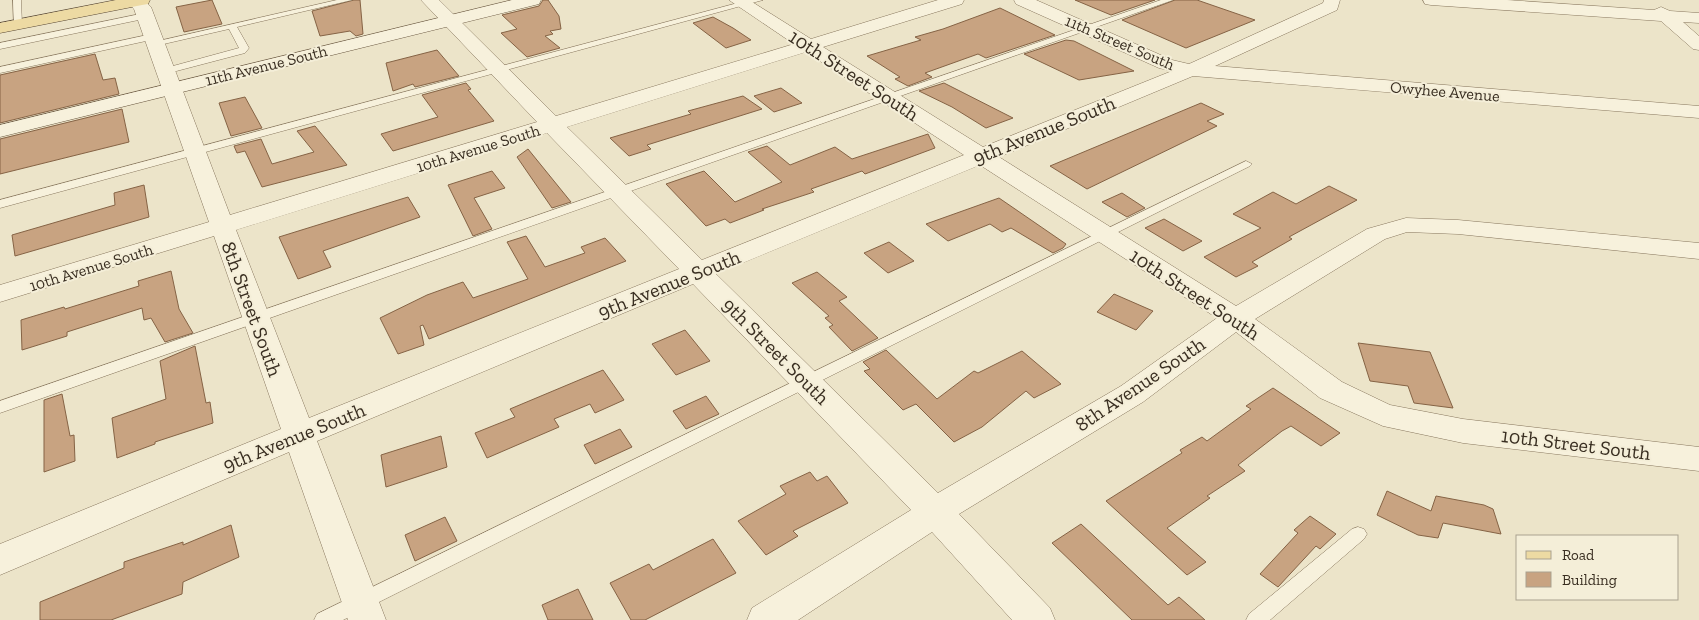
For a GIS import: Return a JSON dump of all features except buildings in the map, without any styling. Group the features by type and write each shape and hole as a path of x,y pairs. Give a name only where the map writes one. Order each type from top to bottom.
{"main road":[{"path":"0,28 27,29 144,16"}],"street":[{"name":"9th Street South","path":"429,0 935,512 1036,620"},
{"name":"11th Avenue South","path":"0,131 169,80 448,21 533,0"},
{"name":"10th Avenue South","path":"0,294 552,126 809,44 956,0"},
{"name":"11th Street South","path":"1022,0 1166,64 1192,70"},
{"name":"9th Avenue South","path":"0,560 299,434 1192,70 1331,6 1332,0"},
{"path":"1431,0 1699,18"},
{"path":"1646,0 1699,45"},
{"name":"10th Street South","path":"747,1 980,156 1236,318 1331,390 1383,415 1463,431 1699,459"},
{"name":"8th Street South","path":"144,16 364,611"},
{"name":"Owyhee Avenue","path":"1192,70 1699,112"},
{"name":"8th Avenue South","path":"766,620 935,512 1132,394 1236,318 1376,234 1406,225 1458,227 1699,251"}],"lane":[{"path":"0,46 27,29 17,0"},
{"path":"0,70 144,16 232,26 348,0"},
{"path":"0,407 1169,0"},
{"path":"0,204 747,1"},
{"path":"169,80 242,51 244,48 232,26"},
{"path":"324,620 364,611 806,382 1246,164"},
{"path":"1256,620 1358,534"}]}
